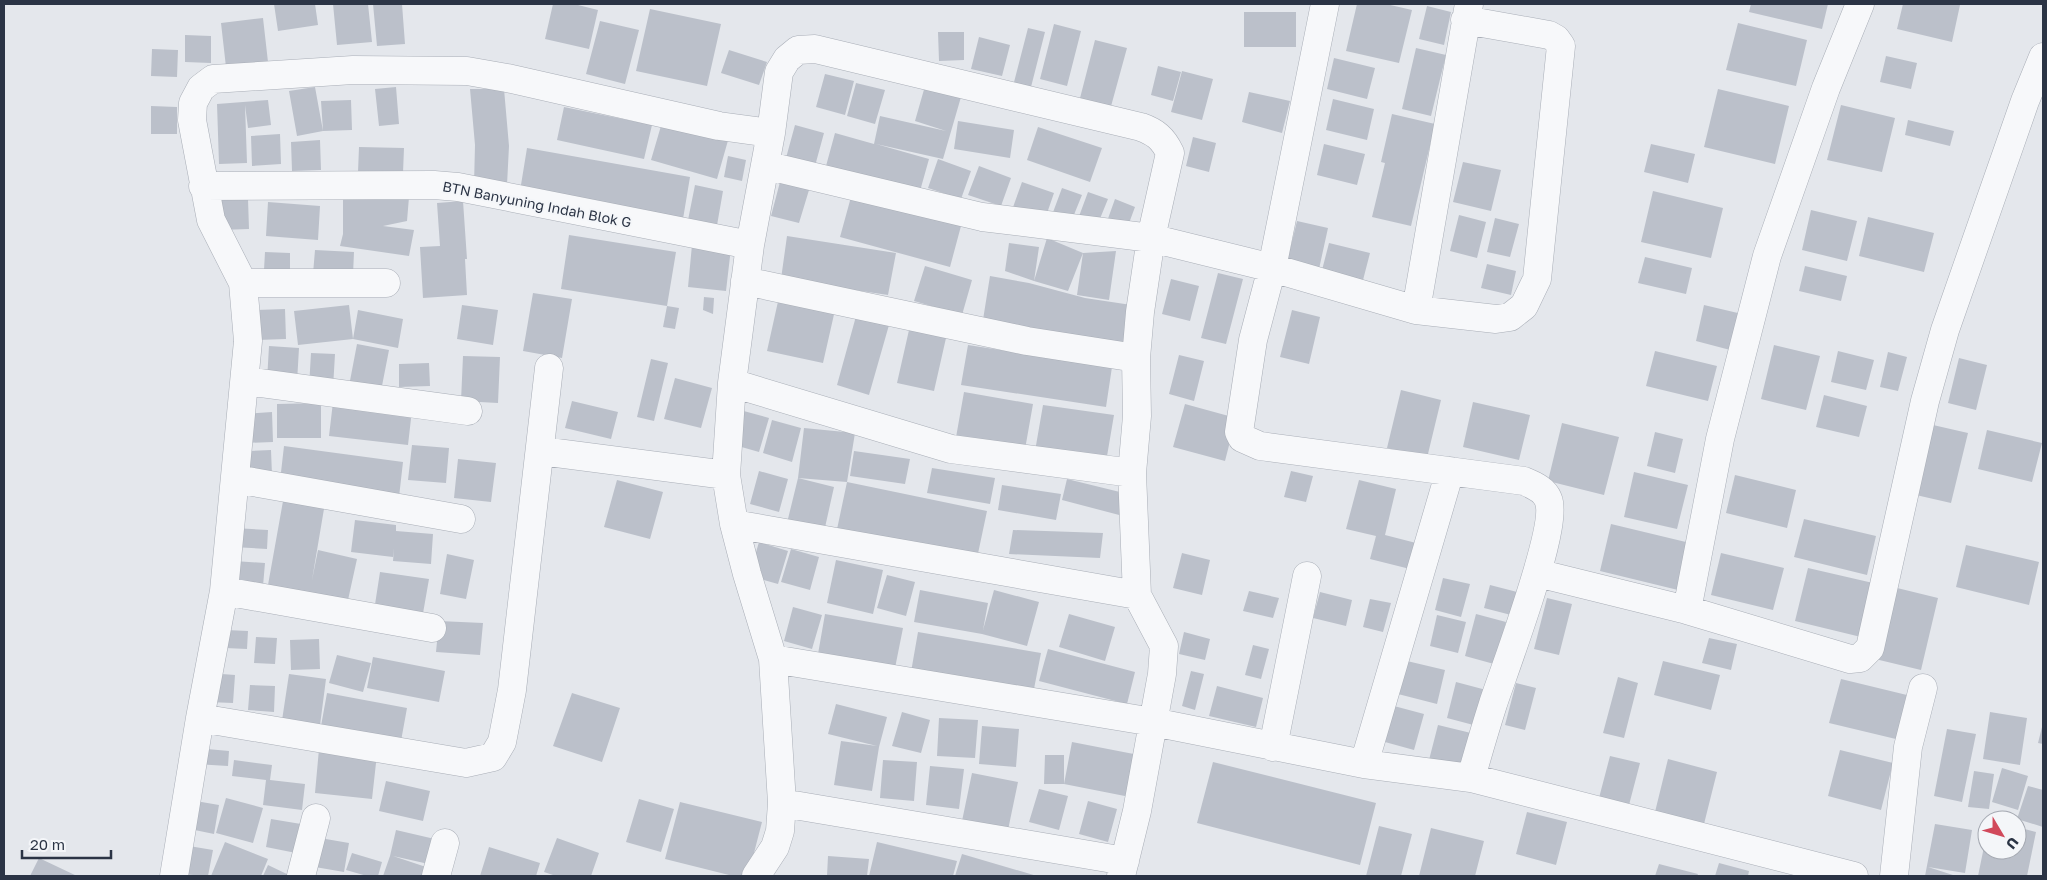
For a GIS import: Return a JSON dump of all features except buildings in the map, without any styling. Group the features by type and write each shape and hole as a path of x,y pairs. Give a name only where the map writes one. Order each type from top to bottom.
{"street":[{"path":"1325,4 1272,268 1253,340 1239,432 1242,438 1260,446 1524,481 1539,488 1548,498 1550,513 1537,572 1492,706 1471,778"},
{"path":"1687,610 1720,439 1767,256 1826,88 1860,4"},
{"path":"765,165 982,217 1150,238 1272,268 1416,310 1496,319 1510,317 1524,306 1537,279 1562,46 1549,35 1467,12 1416,310"},
{"path":"756,876 774,847 780,831 782,803 773,659 734,524 726,475 732,383 745,281 771,133 779,72 787,59 798,50 815,49 1155,132 1165,143 1170,153 1150,238 1140,312 1136,358 1137,416 1132,472 1137,595 1164,646 1162,674 1123,869 782,803"},
{"path":"1537,572 1687,610 1850,659 1860,658 1870,648 1876,630 1925,401 1945,330 2034,104 2043,57"},
{"path":"174,876 200,718 224,591 248,342 243,283 211,220 203,186 192,120 193,103 201,88 213,79 353,70 467,71 507,78 719,126 771,133"},
{"name":"BTN Banyuning Indah Blok G","path":"203,186 434,184 458,187 750,245"},
{"path":"745,281 1027,341 1136,358"},
{"path":"243,283 386,282"},
{"path":"200,718 466,763 493,757 502,742 512,690 549,368"},
{"path":"245,381 468,410"},
{"path":"732,383 951,449 1132,472"},
{"path":"541,450 726,475"},
{"path":"1364,764 1450,471"},
{"path":"236,480 461,519"},
{"path":"734,524 1137,595"},
{"path":"1273,747 1307,576"},
{"path":"224,591 432,628"},
{"path":"773,659 1153,722 1364,764 1471,778 1854,876"},
{"path":"1894,876 1908,747 1923,688"},
{"path":"301,876 316,818"},
{"path":"436,876 445,843"}]}
